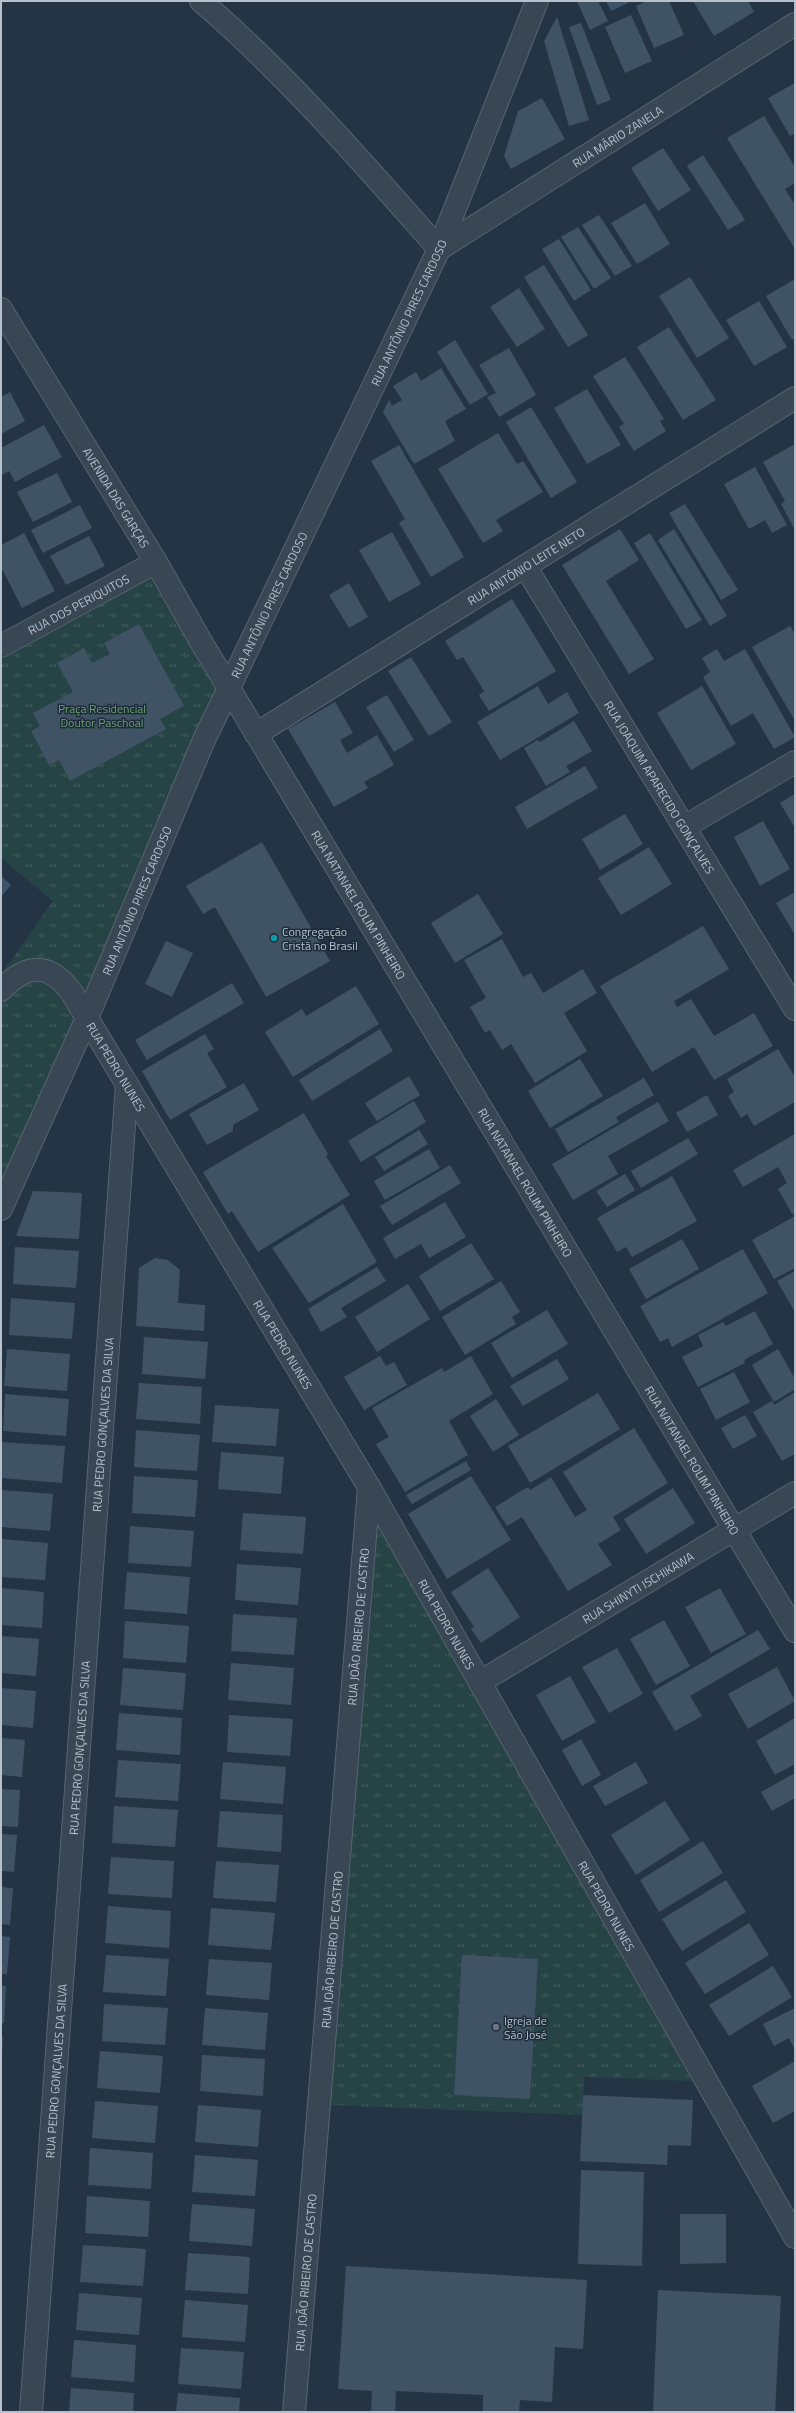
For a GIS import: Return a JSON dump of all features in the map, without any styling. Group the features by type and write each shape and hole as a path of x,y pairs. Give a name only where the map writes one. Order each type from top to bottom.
{"street":[{"path":"201,1 239,34 339,136 439,249"},
{"name":"RUA ANTÔNIO PIRES CARDOSO","path":"1,1209 87,1018 204,740 439,249 537,1"},
{"name":"RUA MÁRIO ZANELA","path":"439,249 795,24"},
{"name":"AVENIDA DAS GARÇAS","path":"1,309 156,562 229,688"},
{"name":"RUA ANTÔNIO LEITE NETO","path":"256,734 795,398"},
{"name":"RUA DOS PERIQUITOS","path":"1,646 156,562"},
{"name":"RUA JOAQUIM APARECIDO GONÇALVES","path":"525,566 686,826 795,1009"},
{"name":"RUA NATANAEL ROLIM PINHEIRO","path":"229,688 795,1631"},
{"path":"686,826 795,762"},
{"name":"RUA PEDRO NUNES","path":"1,990 15,976 26,970 46,971 55,975 65,984 87,1018 369,1487 795,2237"},
{"name":"RUA PEDRO GONÇALVES DA SILVA","path":"31,2412 127,1084"},
{"name":"RUA JOÃO RIBEIRO DE CASTRO","path":"294,2412 369,1487"},
{"name":"RUA SHINYTI ISCHIKAWA","path":"480,1682 795,1493"}],"green space":[{"name":"Praça Residencial Doutor Paschoal","path":"154,572 221,691 1,1192 1,975 53,901 1,858 1,656"},
{"path":"374,1514 692,2081 584,2077 582,2115 329,2105"}],"building":[{"path":"577,1 598,1 608,21 590,30"},
{"path":"606,1 632,1 611,11"},
{"path":"647,1 669,1 684,35 654,48 636,6"},
{"path":"693,1 748,1 754,12 714,36"},
{"path":"631,15 652,61 625,73 605,27"},
{"path":"557,17 589,120 569,126 544,41"},
{"path":"581,23 611,100 597,105 569,27"},
{"path":"795,83 795,133 790,136 768,98"},
{"path":"542,98 565,139 511,169 504,156 518,111"},
{"path":"764,116 795,167 795,183 785,189 795,205 795,249 727,138"},
{"path":"663,148 691,190 658,211 631,168"},
{"path":"703,155 745,220 728,230 687,166"},
{"path":"645,203 670,244 637,264 611,223"},
{"path":"599,215 632,266 615,276 582,225"},
{"path":"578,227 611,278 594,289 561,237"},
{"path":"559,239 591,290 574,301 542,249"},
{"path":"544,265 588,335 568,347 524,277"},
{"path":"690,277 729,338 697,358 659,296"},
{"path":"795,279 795,338 792,340 766,296"},
{"path":"519,288 545,329 517,347 490,307"},
{"path":"759,301 787,347 754,366 726,320"},
{"path":"669,327 716,400 683,420 637,347"},
{"path":"455,340 488,394 470,405 437,352"},
{"path":"509,348 536,395 499,417 487,397 496,393 479,365"},
{"path":"625,357 664,419 660,421 666,431 634,451 619,427 624,424 593,376"},
{"path":"441,368 466,409 445,421 455,441 414,464 383,412 389,400 392,406 402,400 393,386 416,372 421,381"},
{"path":"587,389 621,445 587,464 554,408"},
{"path":"10,392 25,421 1,434 1,397"},
{"path":"531,407 577,482 551,498 506,422"},
{"path":"44,425 62,457 15,482 9,471 2,475 1,448"},
{"path":"498,433 517,464 523,461 543,492 496,520 503,531 483,543 438,469"},
{"path":"795,444 795,530 781,504 785,501 763,462"},
{"path":"399,445 464,557 431,577 399,523 405,519 371,461"},
{"path":"755,467 787,525 772,533 765,520 749,529 724,484"},
{"path":"57,473 72,502 33,522 17,492"},
{"path":"685,504 738,590 721,600 669,513"},
{"path":"80,505 92,528 43,553 31,530"},
{"path":"620,529 639,560 606,581 654,659 629,674 562,565"},
{"path":"674,529 727,616 710,626 658,540"},
{"path":"392,532 421,584 389,602 359,550"},
{"path":"24,533 55,591 22,608 1,567 1,545"},
{"path":"650,533 702,620 686,629 634,543"},
{"path":"89,536 105,566 66,585 50,556"},
{"path":"349,583 368,617 349,628 329,595"},
{"path":"512,599 556,671 489,711 479,695 484,691 463,657 457,660 445,641"},
{"path":"139,624 184,706 160,719 166,729 70,781 59,760 49,765 31,731 40,726 33,713 73,692 57,663 84,648 92,663 110,654 104,643"},
{"path":"790,626 795,634 795,721 752,647"},
{"path":"717,649 724,661 745,649 795,737 774,749 753,713 731,726 703,677 710,672 702,658"},
{"path":"411,657 452,722 429,736 388,671"},
{"path":"538,686 548,704 567,692 579,713 500,760 477,722"},
{"path":"702,686 736,744 691,770 657,713"},
{"path":"387,695 414,740 394,752 366,707"},
{"path":"335,702 353,733 340,740 347,753 377,735 394,765 364,782 368,788 334,807 288,729"},
{"path":"574,721 592,751 566,766 570,772 546,786 524,748 538,740 540,742"},
{"path":"585,766 598,788 527,829 515,807"},
{"path":"795,794 795,828 780,803"},
{"path":"625,814 643,844 600,870 582,839"},
{"path":"763,821 790,869 760,886 734,837"},
{"name":"Congregação Cristã no Brasil","path":"262,842 330,961 266,997 215,907 203,914 186,886"},
{"path":"649,847 672,884 621,915 598,878"},
{"path":"1,876 11,885 1,897"},
{"path":"795,892 795,935 776,903"},
{"path":"478,894 503,934 455,963 431,923"},
{"path":"703,926 729,969 674,1001 677,1007 691,999 714,1036 754,1013 773,1046 714,1080 694,1047 652,1072 600,986"},
{"path":"502,939 523,977 531,973 543,993 583,969 597,993 564,1013 587,1051 535,1083 511,1044 502,1050 490,1030 485,1033 470,1007 486,998 464,960"},
{"path":"166,941 193,953 172,997 145,984"},
{"path":"232,983 244,1003 147,1060 135,1040"},
{"path":"356,986 379,1024 293,1077 265,1032 302,1009 306,1016"},
{"path":"380,1029 393,1051 312,1101 299,1080"},
{"path":"205,1034 214,1049 207,1053 227,1087 170,1120 142,1071"},
{"path":"778,1049 795,1077 795,1102 754,1126 747,1114 741,1118 728,1096 734,1092 727,1079"},
{"path":"580,1059 603,1096 550,1128 528,1091"},
{"path":"409,1076 420,1095 377,1121 365,1103"},
{"path":"644,1078 654,1095 616,1117 619,1122 568,1152 555,1129"},
{"path":"244,1083 259,1110 233,1125 233,1131 207,1145 189,1114"},
{"path":"707,1095 718,1115 687,1132 676,1113"},
{"path":"414,1101 426,1122 361,1162 348,1141"},
{"path":"658,1102 669,1121 608,1156 618,1174 573,1200 552,1164"},
{"path":"304,1113 328,1154 326,1156 350,1195 258,1252 232,1211 228,1214 203,1172"},
{"path":"419,1130 428,1144 384,1171 375,1157"},
{"path":"795,1134 795,1213 792,1214 778,1189 787,1183 778,1167 743,1187 733,1170"},
{"path":"688,1138 698,1154 641,1188 631,1171"},
{"path":"429,1149 440,1168 385,1200 374,1181"},
{"path":"450,1165 461,1183 392,1225 380,1206"},
{"path":"625,1174 635,1190 607,1207 596,1191"},
{"path":"672,1176 697,1221 632,1257 626,1247 617,1252 597,1218"},
{"path":"33,1191 82,1193 79,1239 16,1236"},
{"path":"445,1202 466,1237 429,1258 421,1244 395,1259 383,1238"},
{"path":"343,1204 377,1262 309,1303 272,1248"},
{"path":"795,1216 795,1268 774,1279 752,1240"},
{"path":"682,1239 699,1269 646,1299 629,1269"},
{"path":"471,1243 494,1279 440,1311 419,1276"},
{"path":"15,1247 79,1251 76,1288 13,1284"},
{"path":"743,1249 768,1293 672,1347 668,1338 660,1342 640,1306"},
{"path":"155,1258 168,1260 180,1270 178,1303 205,1305 204,1331 136,1326 139,1268"},
{"path":"377,1267 386,1281 341,1308 347,1317 321,1332 308,1309"},
{"path":"795,1271 795,1312 777,1281"},
{"path":"501,1281 520,1312 512,1317 516,1324 465,1355 442,1317"},
{"path":"408,1284 430,1319 377,1352 355,1317"},
{"path":"11,1298 75,1303 72,1339 9,1335"},
{"path":"547,1310 568,1344 512,1378 491,1343"},
{"path":"755,1311 773,1344 744,1360 745,1363 698,1387 682,1357 703,1346 698,1335 723,1322 726,1326"},
{"path":"144,1337 208,1342 205,1379 142,1374"},
{"path":"7,1349 70,1354 67,1391 4,1386"},
{"path":"778,1349 795,1379 795,1389 774,1402 752,1365"},
{"path":"380,1356 386,1366 394,1362 407,1385 364,1410 344,1377"},
{"path":"471,1356 493,1394 449,1421 468,1455 405,1492 376,1444 389,1437 372,1408 442,1368 444,1372"},
{"path":"557,1359 569,1379 523,1406 510,1386"},
{"path":"734,1372 750,1402 716,1420 700,1389"},
{"path":"139,1383 202,1387 200,1424 136,1419"},
{"path":"795,1392 795,1454 782,1461 753,1412 772,1401 774,1405"},
{"path":"598,1393 620,1429 530,1483 508,1446"},
{"path":"5,1394 69,1399 66,1436 3,1431"},
{"path":"496,1399 519,1435 493,1452 470,1416"},
{"path":"215,1405 279,1409 276,1446 212,1442"},
{"path":"745,1415 757,1436 733,1449 721,1428"},
{"path":"634,1428 668,1483 613,1517 621,1530 598,1544 612,1565 568,1591 522,1517 507,1526 495,1507 528,1487 530,1490 551,1477 575,1517 587,1510 563,1472"},
{"path":"136,1430 200,1435 197,1471 134,1467"},
{"path":"1,1442 65,1446 62,1483 1,1478"},
{"path":"221,1452 284,1457 281,1494 218,1489"},
{"path":"466,1461 471,1470 412,1504 406,1495"},
{"path":"134,1476 198,1480 195,1517 132,1513"},
{"path":"471,1476 511,1540 447,1579 408,1514"},
{"path":"673,1488 695,1523 646,1554 624,1519"},
{"path":"1,1490 53,1494 50,1531 1,1527"},
{"path":"243,1513 306,1517 303,1554 240,1550"},
{"path":"130,1526 194,1531 191,1567 128,1563"},
{"path":"1,1539 48,1543 45,1580 1,1577"},
{"path":"237,1564 301,1568 298,1605 235,1600"},
{"path":"488,1568 520,1617 481,1643 471,1629 474,1627 451,1592"},
{"path":"127,1572 190,1577 187,1614 124,1609"},
{"path":"1,1588 44,1592 42,1628 1,1625"},
{"path":"720,1588 746,1634 711,1653 685,1607"},
{"path":"233,1614 297,1618 294,1655 231,1651"},
{"path":"664,1620 690,1666 656,1685 630,1639"},
{"path":"125,1621 189,1626 186,1663 123,1658"},
{"path":"758,1630 770,1649 690,1696 702,1716 675,1731 652,1692"},
{"path":"1,1636 39,1639 36,1676 1,1673"},
{"path":"617,1648 643,1694 609,1713 582,1667"},
{"path":"231,1663 294,1668 291,1705 228,1700"},
{"path":"777,1667 795,1701 748,1729 728,1694"},
{"path":"123,1668 186,1673 183,1710 120,1705"},
{"path":"570,1676 596,1722 562,1741 536,1695"},
{"path":"1,1688 36,1691 33,1728 1,1725"},
{"path":"119,1713 182,1718 180,1755 116,1750"},
{"path":"229,1715 293,1719 290,1756 227,1752"},
{"path":"795,1718 795,1764 775,1775 756,1741"},
{"path":"1,1738 25,1740 22,1777 1,1775"},
{"path":"581,1739 601,1775 582,1786 562,1750"},
{"path":"118,1760 181,1764 178,1801 115,1797"},
{"path":"223,1762 286,1767 283,1804 220,1799"},
{"path":"636,1762 648,1783 605,1806 593,1786"},
{"path":"795,1773 795,1798 772,1811 761,1792"},
{"path":"1,1789 20,1790 18,1827 1,1826"},
{"path":"665,1801 690,1840 636,1875 611,1835"},
{"path":"114,1806 178,1810 175,1847 112,1843"},
{"path":"220,1811 283,1815 281,1852 217,1847"},
{"path":"1,1834 17,1835 14,1872 1,1871"},
{"path":"703,1841 723,1873 659,1912 640,1880"},
{"path":"111,1857 174,1861 172,1898 108,1894"},
{"path":"216,1861 279,1865 276,1902 213,1898"},
{"path":"726,1880 746,1912 682,1951 662,1919"},
{"path":"1,1887 13,1888 10,1925 1,1924"},
{"path":"108,1906 171,1911 169,1948 105,1943"},
{"path":"211,1908 275,1913 271,1950 208,1945"},
{"path":"749,1923 769,1955 705,1994 685,1963"},
{"path":"1,1936 10,1937 7,1974 1,1974"},
{"path":"106,1955 169,1959 166,1996 103,1992"},
{"name":"Igreja de São José","path":"462,1955 538,1959 530,2099 454,2095"},
{"path":"209,1959 272,1963 269,2000 206,1995"},
{"path":"773,1966 792,1997 729,2036 709,2005"},
{"path":"1,1986 6,1986 4,2023 1,2023"},
{"path":"104,2004 168,2008 165,2045 102,2041"},
{"path":"205,2008 268,2013 265,2050 202,2045"},
{"path":"795,2008 795,2050 789,2038 774,2046 763,2024"},
{"path":"1,2037 3,2037 2,2053 1,2053"},
{"path":"100,2051 163,2056 160,2093 97,2088"},
{"path":"202,2055 265,2059 263,2096 200,2091"},
{"path":"795,2061 795,2111 773,2123 752,2086"},
{"path":"583,2095 693,2100 691,2146 668,2145 667,2165 580,2161"},
{"path":"95,2101 158,2106 155,2143 92,2138"},
{"path":"198,2105 261,2110 258,2147 195,2142"},
{"path":"90,2148 153,2153 151,2189 88,2185"},
{"path":"195,2155 258,2160 255,2196 192,2192"},
{"path":"581,2170 644,2172 642,2266 578,2264"},
{"path":"87,2196 150,2201 148,2237 85,2233"},
{"path":"192,2204 255,2209 252,2246 189,2241"},
{"path":"680,2214 726,2214 726,2263 680,2264"},
{"path":"83,2245 146,2249 143,2286 80,2282"},
{"path":"188,2253 250,2257 248,2294 185,2290"},
{"path":"346,2266 587,2280 583,2349 555,2347 552,2402 520,2400 519,2412 483,2412 483,2395 396,2391 395,2412 371,2412 372,2391 338,2389"},
{"path":"658,2290 781,2296 775,2412 653,2412"},
{"path":"79,2293 142,2298 139,2335 76,2330"},
{"path":"185,2300 248,2305 245,2342 182,2337"},
{"path":"74,2340 136,2345 134,2382 71,2377"},
{"path":"181,2348 244,2352 241,2389 178,2384"},
{"path":"71,2388 134,2393 133,2412 69,2412"},
{"path":"178,2393 240,2398 239,2412 176,2412"}],"place":[{"name":"Congregação Cristã no Brasil","path":"274,938"},
{"name":"Igreja de São José","path":"496,2027"}]}
